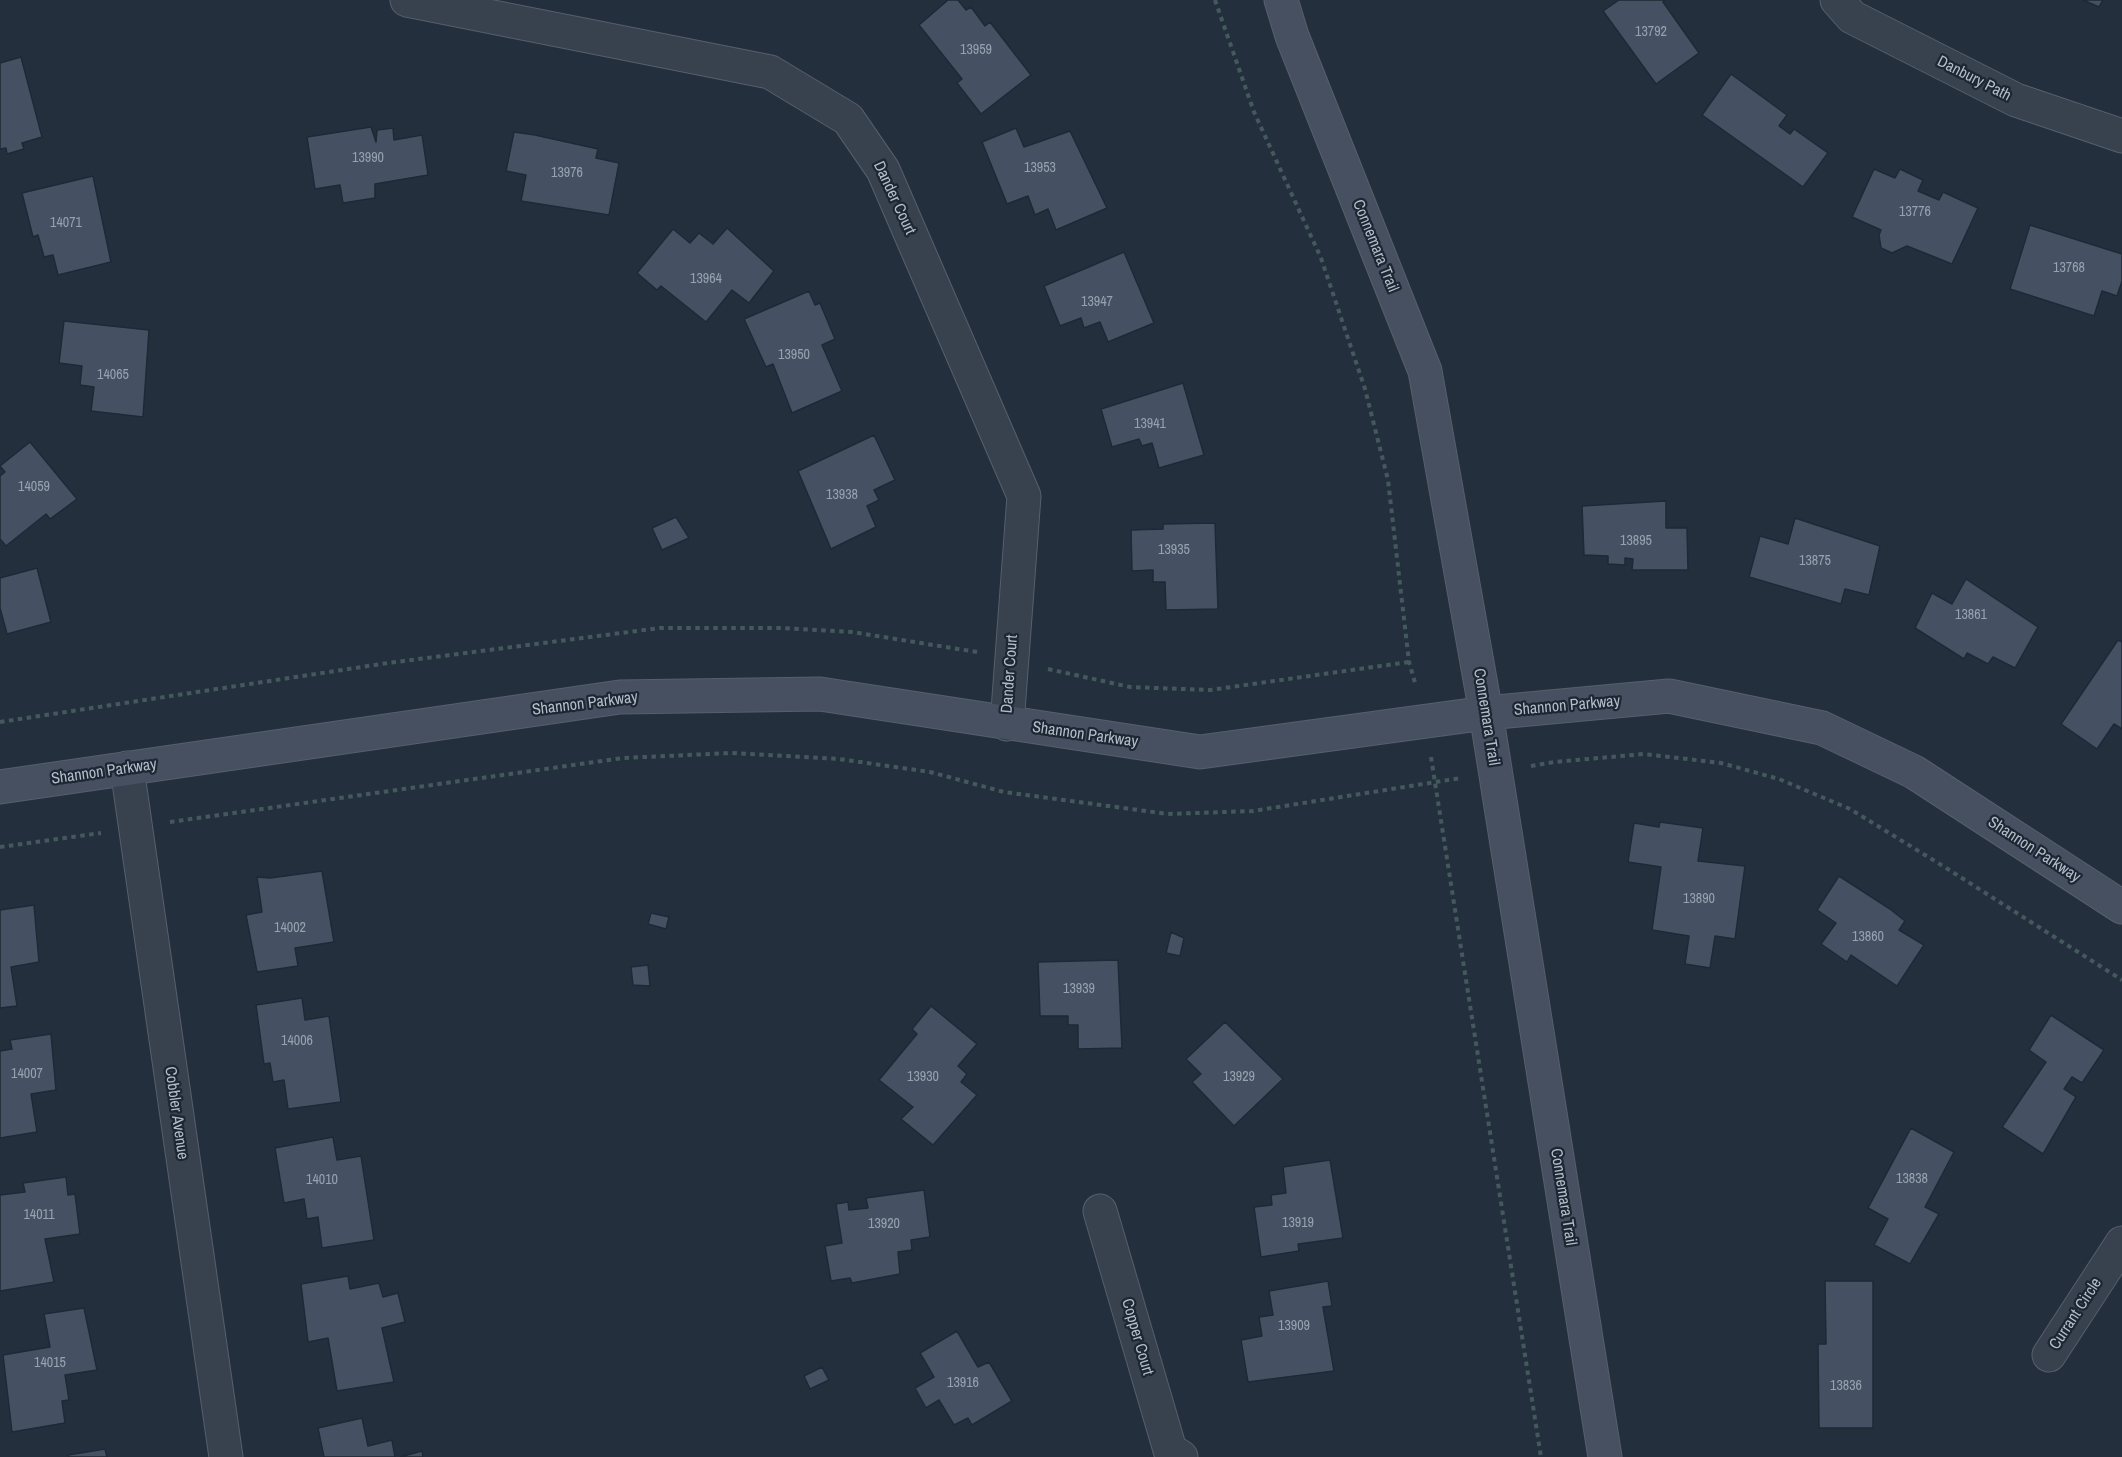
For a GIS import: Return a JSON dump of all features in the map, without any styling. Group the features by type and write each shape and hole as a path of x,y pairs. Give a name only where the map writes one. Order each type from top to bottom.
{"street":[{"name":"Dander Court","path":"407,0 770,72 848,119 883,170 1024,496 1007,724"},
{"name":"Connemara Trail","path":"1281,0 1292,36 1425,371 1486,713 1601,1456"},
{"name":"Danbury Path","path":"1837,0 1852,17 2016,100 2122,136"},
{"name":"Shannon Parkway","path":"0,787 620,697 820,694 1200,752 1486,713 1669,696 1822,728 1914,772 2122,907"},
{"name":"Cobbler Avenue","path":"127,768 226,1457"},
{"name":"Copper Court","path":"1100,1211 1170,1450 1181,1457"},
{"name":"Currant Circle","path":"2049,1355 2122,1243"}],"path":[{"path":"0,847 623,758 711,754 839,759 930,772 1004,792 1168,814 1253,811 1369,794 1554,762 1644,754 1721,763 1779,779 1859,815 2122,980"}],"building":[{"path":"948,0 958,0 966,10 971,7 985,26 990,22 1031,75 981,114 957,83 962,79 919,25"},
{"path":"1619,0 1665,0 1663,2 1699,53 1656,84 1603,11"},
{"path":"2083,0 2103,0 2099,7"},
{"path":"21,57 42,137 22,143 24,149 7,154 6,148 0,149 0,63"},
{"path":"1731,74 1787,115 1779,126 1790,134 1794,129 1828,153 1803,187 1702,115"},
{"path":"371,127 376,142 377,130 393,128 394,140 422,135 428,175 375,184 375,198 343,203 340,185 315,189 307,137"},
{"path":"1016,128 1024,147 1070,131 1107,208 1056,230 1048,209 1035,215 1028,196 1007,204 982,142"},
{"path":"514,132 598,149 596,158 619,163 609,215 521,201 526,175 506,171"},
{"path":"1874,169 1895,178 1900,169 1923,180 1918,191 1939,200 1943,192 1978,208 1952,264 1907,246 1892,253 1881,248 1879,235 1881,230 1852,217"},
{"path":"93,176 111,262 58,275 53,255 44,257 38,235 33,237 22,193"},
{"path":"2030,225 2122,254 2122,281 2117,296 2102,291 2094,316 2010,289"},
{"path":"727,228 774,271 749,303 732,290 706,322 661,286 657,290 637,273 673,229 690,243 699,233 713,244"},
{"path":"1124,252 1154,323 1108,342 1100,322 1084,328 1081,318 1060,326 1044,286"},
{"path":"809,291 815,305 820,303 835,339 822,345 842,391 792,413 773,364 766,367 744,319"},
{"path":"64,321 149,330 143,417 91,411 94,387 80,385 82,366 59,363"},
{"path":"1183,383 1204,455 1159,468 1152,443 1142,446 1139,439 1112,447 1101,409"},
{"path":"874,435 895,480 874,490 879,500 867,506 876,527 831,549 798,471"},
{"path":"30,442 77,499 50,519 46,514 6,546 0,539 0,476 5,472 0,466"},
{"path":"1666,501 1666,528 1687,528 1688,570 1632,570 1633,559 1625,558 1625,565 1608,564 1608,556 1584,555 1582,506"},
{"path":"676,517 689,538 662,550 652,528"},
{"path":"1795,518 1880,546 1869,595 1845,589 1841,604 1749,577 1760,536 1788,544"},
{"path":"1215,523 1218,609 1166,610 1165,582 1153,582 1153,570 1132,571 1131,530 1163,529 1163,524"},
{"path":"37,568 51,622 7,634 0,608 0,578"},
{"path":"1966,579 2038,627 2015,668 1993,657 1988,664 1967,653 1964,659 1915,628 1932,593 1952,604"},
{"path":"2118,640 2122,642 2122,729 2114,724 2097,749 2061,724"},
{"path":"1660,822 1703,828 1698,861 1745,866 1735,939 1715,936 1710,968 1685,964 1689,936 1652,930 1661,867 1628,862 1634,823 1659,827"},
{"path":"322,871 334,942 295,948 298,966 257,972 246,915 262,912 257,877 270,878"},
{"path":"1839,876 1905,921 1899,930 1924,945 1897,986 1851,955 1847,962 1821,944 1836,923 1817,910"},
{"path":"34,905 39,962 11,967 17,1006 0,1008 0,910"},
{"path":"651,913 669,917 666,929 648,924"},
{"path":"1171,932 1184,938 1180,956 1166,953"},
{"path":"1118,960 1122,1048 1078,1049 1078,1025 1068,1025 1068,1016 1040,1016 1038,962"},
{"path":"648,965 650,986 633,985 631,967"},
{"path":"302,998 305,1020 329,1016 341,1102 288,1109 284,1080 273,1082 270,1063 264,1064 256,1005"},
{"path":"931,1006 977,1044 958,1066 967,1074 961,1082 977,1095 933,1145 901,1119 913,1107 879,1080 917,1034 912,1029"},
{"path":"2051,1015 2104,1050 2082,1083 2072,1077 2064,1089 2076,1097 2043,1154 2002,1127 2046,1062 2029,1050"},
{"path":"1225,1022 1283,1079 1234,1126 1192,1082 1201,1074 1186,1059"},
{"path":"51,1034 56,1090 31,1094 37,1132 0,1138 0,1051 12,1049 10,1040"},
{"path":"1911,1128 1954,1152 1925,1207 1939,1214 1910,1264 1874,1245 1888,1219 1868,1208"},
{"path":"333,1137 337,1160 361,1156 374,1240 322,1248 318,1217 307,1219 304,1199 284,1203 275,1148"},
{"path":"1330,1160 1343,1238 1298,1244 1299,1251 1261,1257 1254,1207 1272,1205 1271,1195 1286,1193 1283,1167"},
{"path":"66,1177 68,1195 75,1194 80,1234 45,1239 54,1282 0,1291 0,1195 25,1192 23,1183"},
{"path":"924,1190 930,1237 911,1240 912,1250 898,1252 900,1274 852,1283 850,1278 831,1281 825,1246 842,1243 836,1204 848,1202 849,1210 868,1208 866,1198"},
{"path":"348,1276 350,1289 379,1283 383,1297 398,1293 405,1322 382,1328 394,1382 337,1391 328,1338 308,1342 301,1284"},
{"path":"1328,1281 1332,1306 1323,1307 1334,1371 1248,1382 1241,1340 1262,1336 1259,1317 1273,1315 1269,1291"},
{"path":"1825,1281 1873,1281 1873,1428 1819,1428 1818,1344 1826,1344"},
{"path":"84,1308 97,1370 65,1375 69,1400 62,1401 65,1423 12,1432 3,1355 50,1347 44,1314"},
{"path":"957,1331 978,1367 989,1362 1012,1401 972,1425 968,1418 954,1425 939,1400 926,1408 915,1388 934,1377 920,1353"},
{"path":"822,1367 829,1380 810,1389 804,1376"},
{"path":"362,1418 368,1446 392,1440 395,1457 324,1457 318,1428"},
{"path":"105,1449 107,1457 69,1457 68,1455"},
{"path":"422,1451 423,1457 400,1457"}]}
